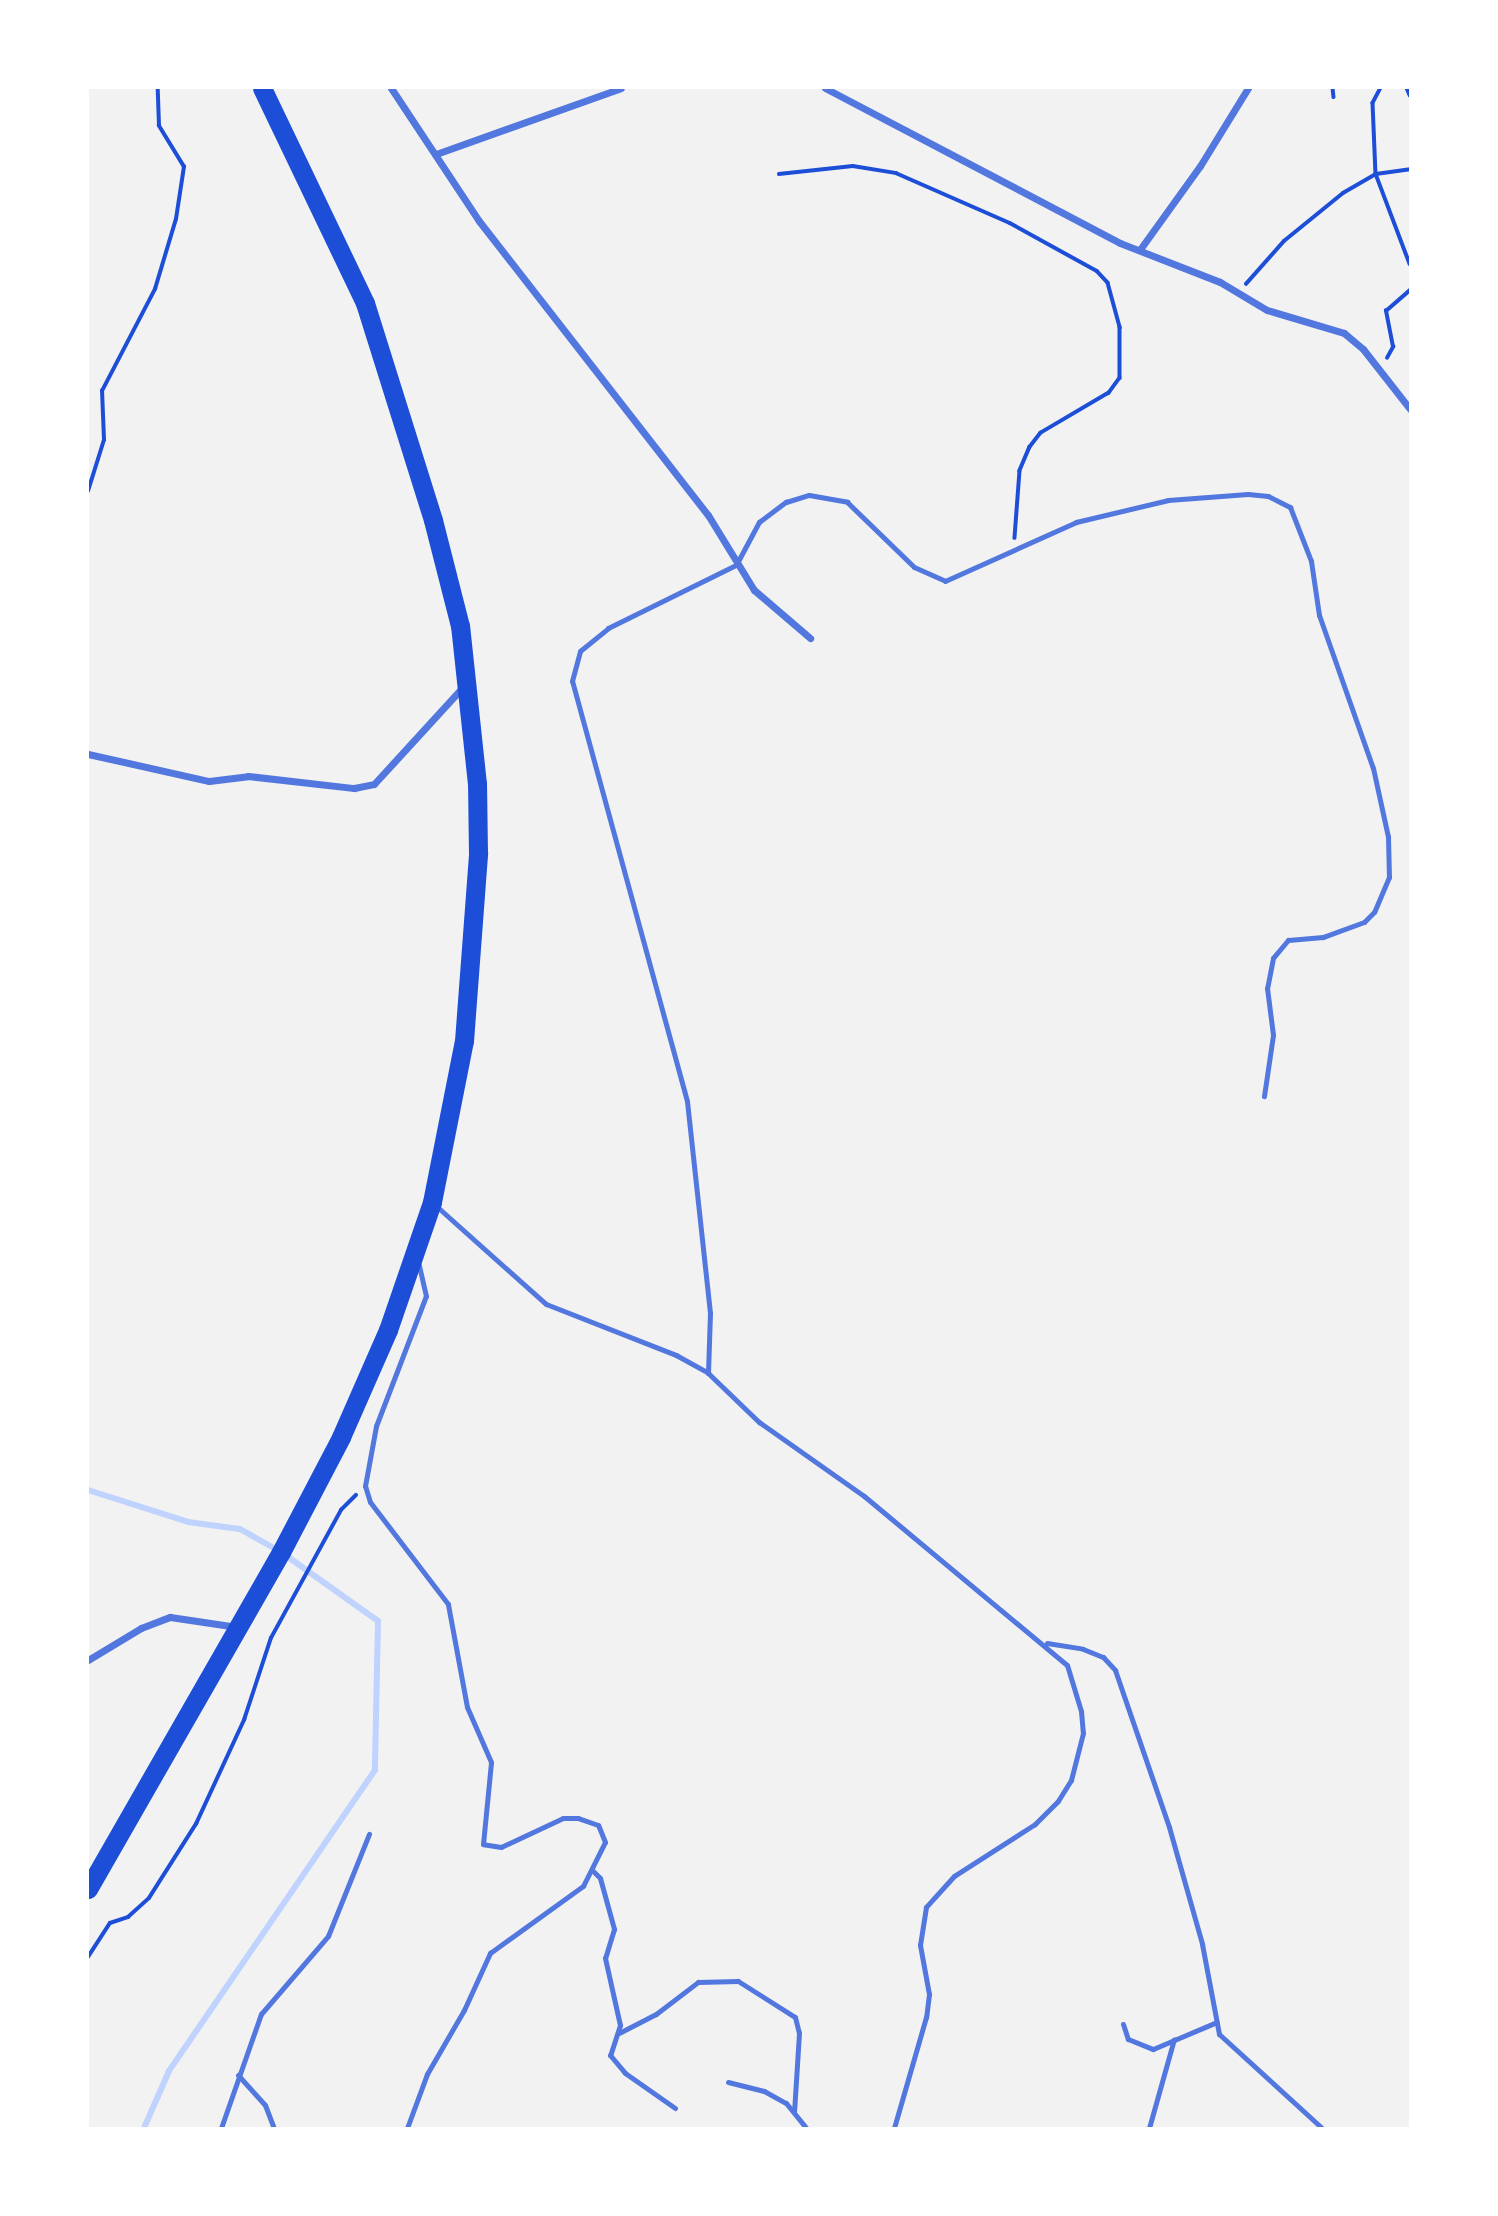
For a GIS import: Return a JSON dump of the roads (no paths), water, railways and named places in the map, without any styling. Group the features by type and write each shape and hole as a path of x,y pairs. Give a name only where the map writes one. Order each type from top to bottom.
{"highway":[{"path":"88,1889 238,1628 341,1437 415,1254 432,1202 464,1041 478,853 477,784 460,626 433,520 365,303 261,88"}],"street":[{"path":"391,88 479,221 708,515 736,565 754,590 810,638"},
{"path":"436,154 621,88"},
{"path":"825,88 983,174 1120,243 1141,248 1220,282 1267,310 1343,333 1378,367 1410,409"},
{"path":"1141,248 1200,166 1248,88"},
{"path":"88,754 209,781 248,776 354,788 374,784 465,685"},
{"path":"88,1660 141,1628 170,1617 238,1628"}],"lane":[{"path":"708,1373 710,1313 687,1101 572,681 580,651 608,628 736,565 759,522 786,502 809,495 847,502 929,577 945,581 1076,522 1211,495 1268,496 1290,507 1301,527 1319,615 1373,768 1388,837 1389,877 1374,912 1364,922 1323,937 1288,940 1273,958 1267,988 1273,1035 1264,1096"},
{"path":"432,1202 546,1304 676,1355 708,1373 759,1422 835,1473 991,1605 1044,1642 1066,1665 1075,1685 1082,1722 1079,1758 1058,1801 1035,1824 947,1882 926,1907 920,1945 929,1994 894,2129"},
{"path":"407,2129 427,2074 464,2010 490,1953 559,1906 593,1871 601,1855 604,1832 587,1819 563,1818 500,1847 482,1844 491,1762 467,1707 448,1604 370,1502 365,1486 376,1426 426,1296 424,1271 415,1254"},
{"path":"1044,1642 1083,1649 1103,1657 1115,1670 1177,1853 1202,1944 1219,2034 1322,2129"},
{"path":"221,2129 261,2014 328,1936 369,1834"},
{"path":"593,1871 600,1878 614,1929 605,1958 619,2032 610,2055 613,2062 675,2108"},
{"path":"619,2032 656,2014 698,1982 738,1981 795,2017 799,2033 794,2112"},
{"path":"1123,2024 1128,2039 1139,2046 1153,2049 1217,2022"},
{"path":"1149,2129 1174,2039"},
{"path":"238,2075 265,2105 274,2129"},
{"path":"728,2082 764,2091 794,2112 806,2129"}],"waterway":[{"path":"88,1490 188,1522 240,1529 281,1552 378,1621 375,1770 169,2071 144,2128"}]}
